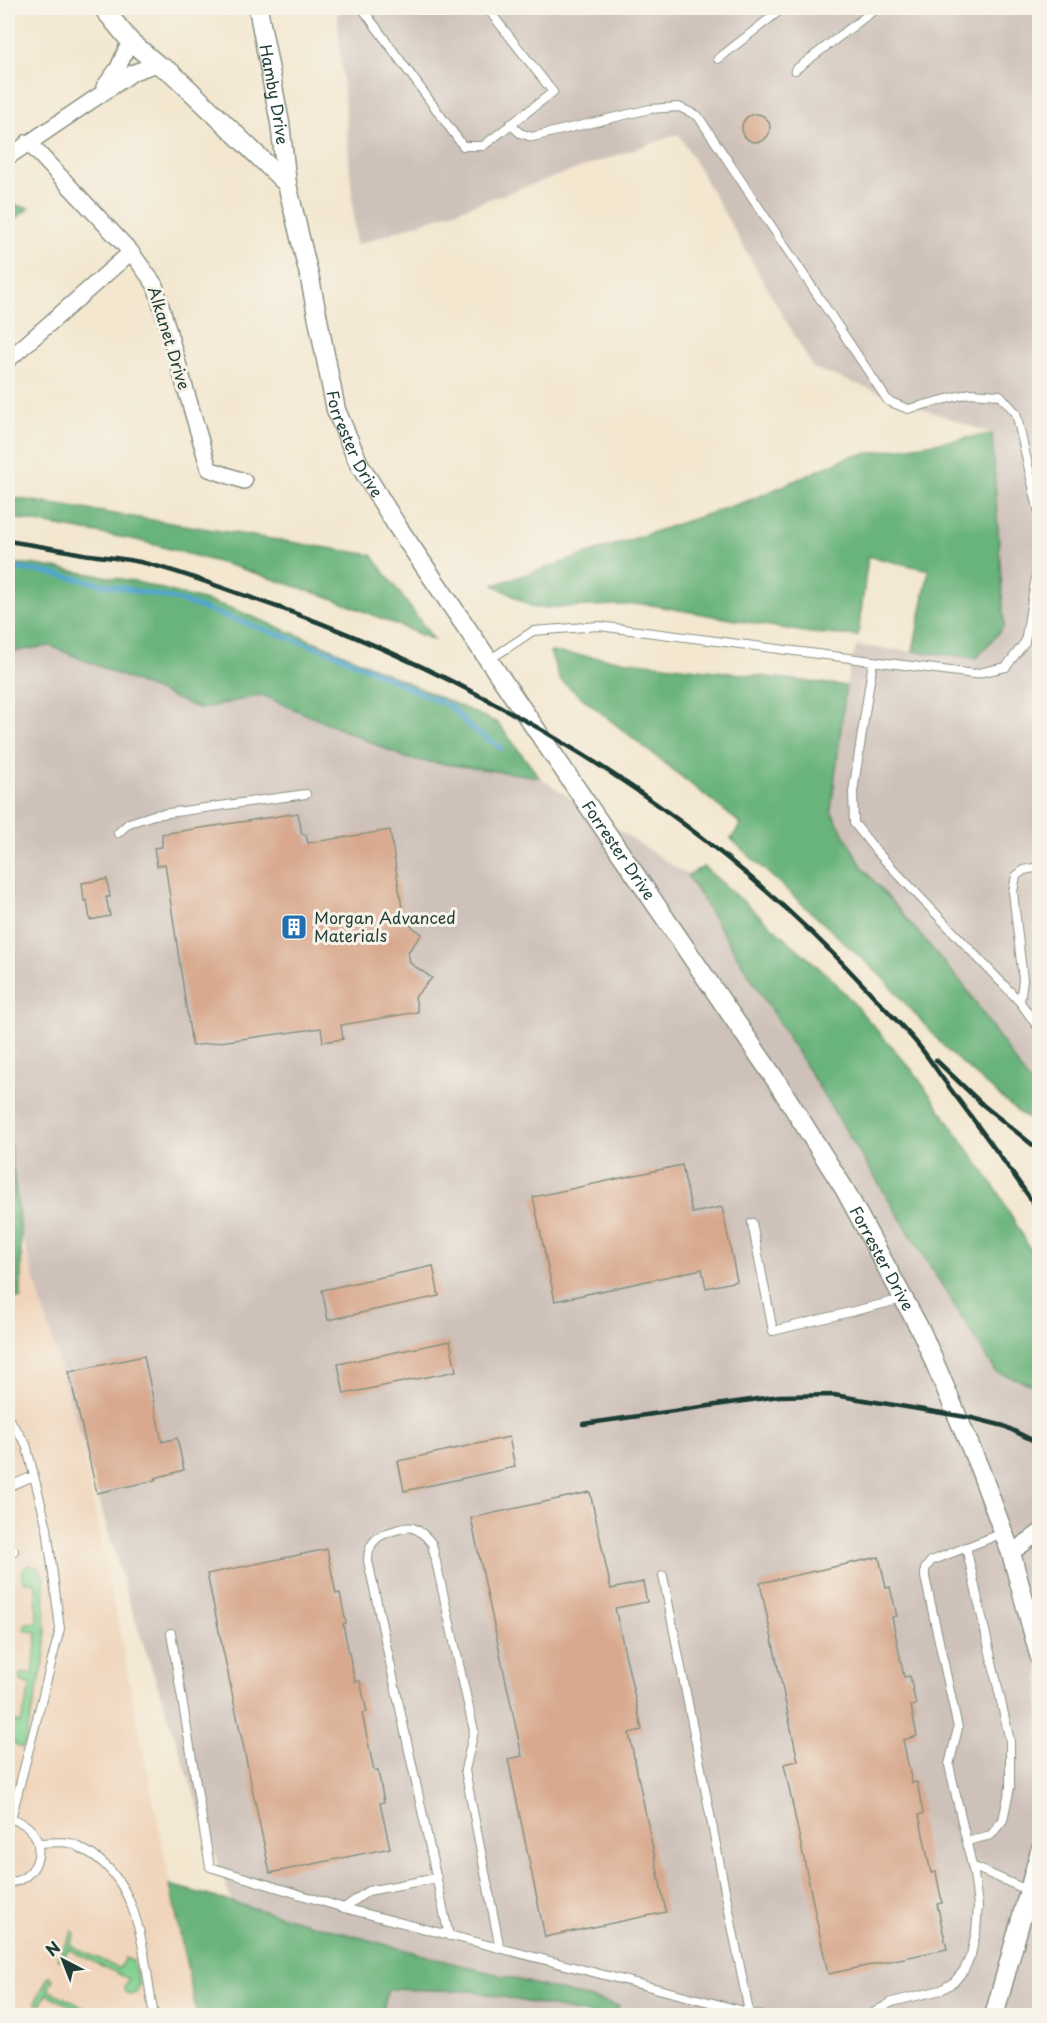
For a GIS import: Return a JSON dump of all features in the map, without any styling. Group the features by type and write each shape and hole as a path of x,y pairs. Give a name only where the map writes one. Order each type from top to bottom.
{"street":[{"name":"Hamby Drive","path":"258,8 280,123 287,184"},
{"path":"105,9 127,23 164,56 165,69"},
{"path":"105,9 130,41 165,69 287,184"},
{"path":"99,94 118,68 130,41"},
{"path":"8,157 134,72 165,69"},
{"name":"Alkanet Drive","path":"28,142 131,252 155,285 209,469 244,481"},
{"name":"Forrester Drive","path":"287,184 310,279 336,410 352,449 372,488 397,526 777,1082 845,1190 922,1333 957,1415 1011,1553 1040,1658"},
{"path":"8,360 131,252"},
{"path":"1011,1553 1040,1532"},
{"path":"994,2016 1040,1851"}],"lane":[{"path":"362,8 464,146 483,146 553,92 487,8"},
{"path":"718,59 783,8"},
{"path":"795,70 877,8"},
{"path":"510,124 520,134 532,137 650,109 680,108 698,116 888,401 909,409 970,393 1000,395 1016,413 1040,517"},
{"path":"489,660 533,631 598,626 974,674 1006,667 1025,642 1040,553"},
{"path":"873,661 853,792 854,823 877,852 1020,1002 1040,1030"},
{"path":"118,833 129,823 154,815 306,794"},
{"path":"1020,1002 1023,980 1013,892 1016,876 1024,870 1040,867"},
{"path":"752,1223 773,1331 905,1299"},
{"path":"8,1418 26,1444 49,1538 60,1629 9,1819 27,1827 34,1834 39,1852 34,1868 22,1879 8,1883"},
{"path":"8,1487 33,1476"},
{"path":"449,1936 368,1561 368,1550 372,1542 380,1535 407,1527 426,1536 432,1544 474,1731 465,1770 500,1949"},
{"path":"868,2016 892,2002 941,1990 954,1982 964,1970 971,1955 978,1906 967,1841 949,1765 958,1728 925,1577 926,1569 931,1561 1003,1533"},
{"path":"966,1547 1011,1741 1010,1787 1003,1820 991,1835 967,1841"},
{"path":"663,1576 749,2012"},
{"path":"171,1633 210,1867 344,1908 764,2016"},
{"path":"38,1844 70,1843 94,1855 112,1871 131,1901 144,1952 154,2016"},
{"path":"972,1866 1029,1891"},
{"path":"344,1908 368,1891 437,1878"}],"shaded area":[{"path":"337,8 1039,8 1039,1097 965,987 863,868 831,811 846,686 856,646 977,658 992,434 813,368 679,134 356,245"},
{"path":"51,646 200,709 262,695 409,759 539,777 687,875 996,1372 1039,1387 1039,2015 270,2015 128,1599 21,1233 8,1131 8,652"},
{"path":"41,1245 197,2015 8,2016 8,1262"}],"green space":[{"path":"8,204 29,208 8,225"},
{"path":"992,434 1004,626 977,658 913,651 929,570 868,556 858,636 810,633 646,604 534,608 494,585 753,499 851,456"},
{"path":"8,497 372,555 434,640 334,599 239,568 137,540 8,517"},
{"path":"8,563 36,565 133,581 228,607 330,648 498,723 539,777 409,759 262,695 200,709 51,646 8,652"},
{"path":"550,652 846,686 831,811 863,868 965,987 1039,1097 1039,1126 1019,1113 949,1052 881,976 731,839 741,824 560,680"},
{"path":"704,867 832,979 913,1071 996,1189 1039,1265 1039,1387 996,1372 687,875"},
{"path":"8,1131 21,1232 21,1298 8,1301"},
{"path":"28,1565 39,1568 44,1576 46,1644 24,1746 21,1748 11,1737 8,1723 11,1721 21,1723 31,1685 21,1681 19,1676 23,1673 33,1675 37,1632 26,1631 24,1628 27,1623 37,1623 36,1583 22,1579 22,1571"},
{"path":"170,1885 445,1961 619,2006 614,2015 592,2015 473,1991 388,1989 382,2015 197,2015"},
{"path":"73,1931 75,1935 70,1945 119,1969 125,1958 133,1961 139,1985 136,1993 130,1995 125,1992 124,1988 129,1979 68,1949 63,1959 59,1960 58,1957"},
{"path":"50,1976 53,1979 48,1990 99,2015 90,2015 46,1994 41,2004 36,2004"}],"building":[{"path":"756,114 766,118 770,128 766,138 756,142 746,138 742,128 746,118"},
{"name":"Morgan Advanced Materials","path":"298,813 302,834 306,835 308,843 390,830 404,921 422,934 408,952 410,963 432,978 415,997 418,1012 341,1025 343,1039 323,1042 321,1028 192,1046 165,864 157,866 154,848 162,847 162,834"},
{"path":"107,879 110,897 106,897 110,916 90,920 87,900 84,901 82,883"},
{"path":"682,1165 692,1213 722,1207 737,1281 706,1288 702,1269 555,1301 533,1197"},
{"path":"433,1266 439,1296 328,1320 322,1290"},
{"path":"450,1341 456,1371 344,1394 338,1364"},
{"path":"144,1356 162,1442 177,1438 184,1470 155,1478 156,1480 97,1493 69,1372"},
{"path":"509,1437 515,1467 404,1491 398,1461"},
{"path":"590,1492 611,1589 643,1582 647,1602 615,1608 642,1730 629,1733 666,1912 545,1937 508,1759 522,1756 471,1518"},
{"path":"327,1549 336,1594 340,1593 346,1623 343,1624 355,1682 360,1681 367,1712 362,1713 374,1771 378,1771 384,1802 380,1803 390,1848 270,1873 207,1574"},
{"path":"879,1557 886,1588 890,1587 897,1616 892,1617 904,1677 910,1676 916,1705 911,1706 917,1736 903,1740 912,1783 917,1782 923,1813 919,1815 931,1873 936,1872 942,1903 937,1904 947,1949 828,1974 784,1764 798,1761 760,1583"}],"waterway":[{"path":"8,568 39,571 175,599 336,654 451,707 471,728 501,748"}],"railway":[{"path":"8,541 154,565 336,629 421,667 504,709 584,755 660,807 733,863 803,924 908,1032 1006,1163 1040,1213"},
{"path":"936,1060 983,1105 1040,1151"},
{"path":"583,1424 779,1396 834,1395 972,1418 1004,1426 1040,1444"}],"place":[{"name":"Morgan Advanced Materials","path":"294,927"}]}
